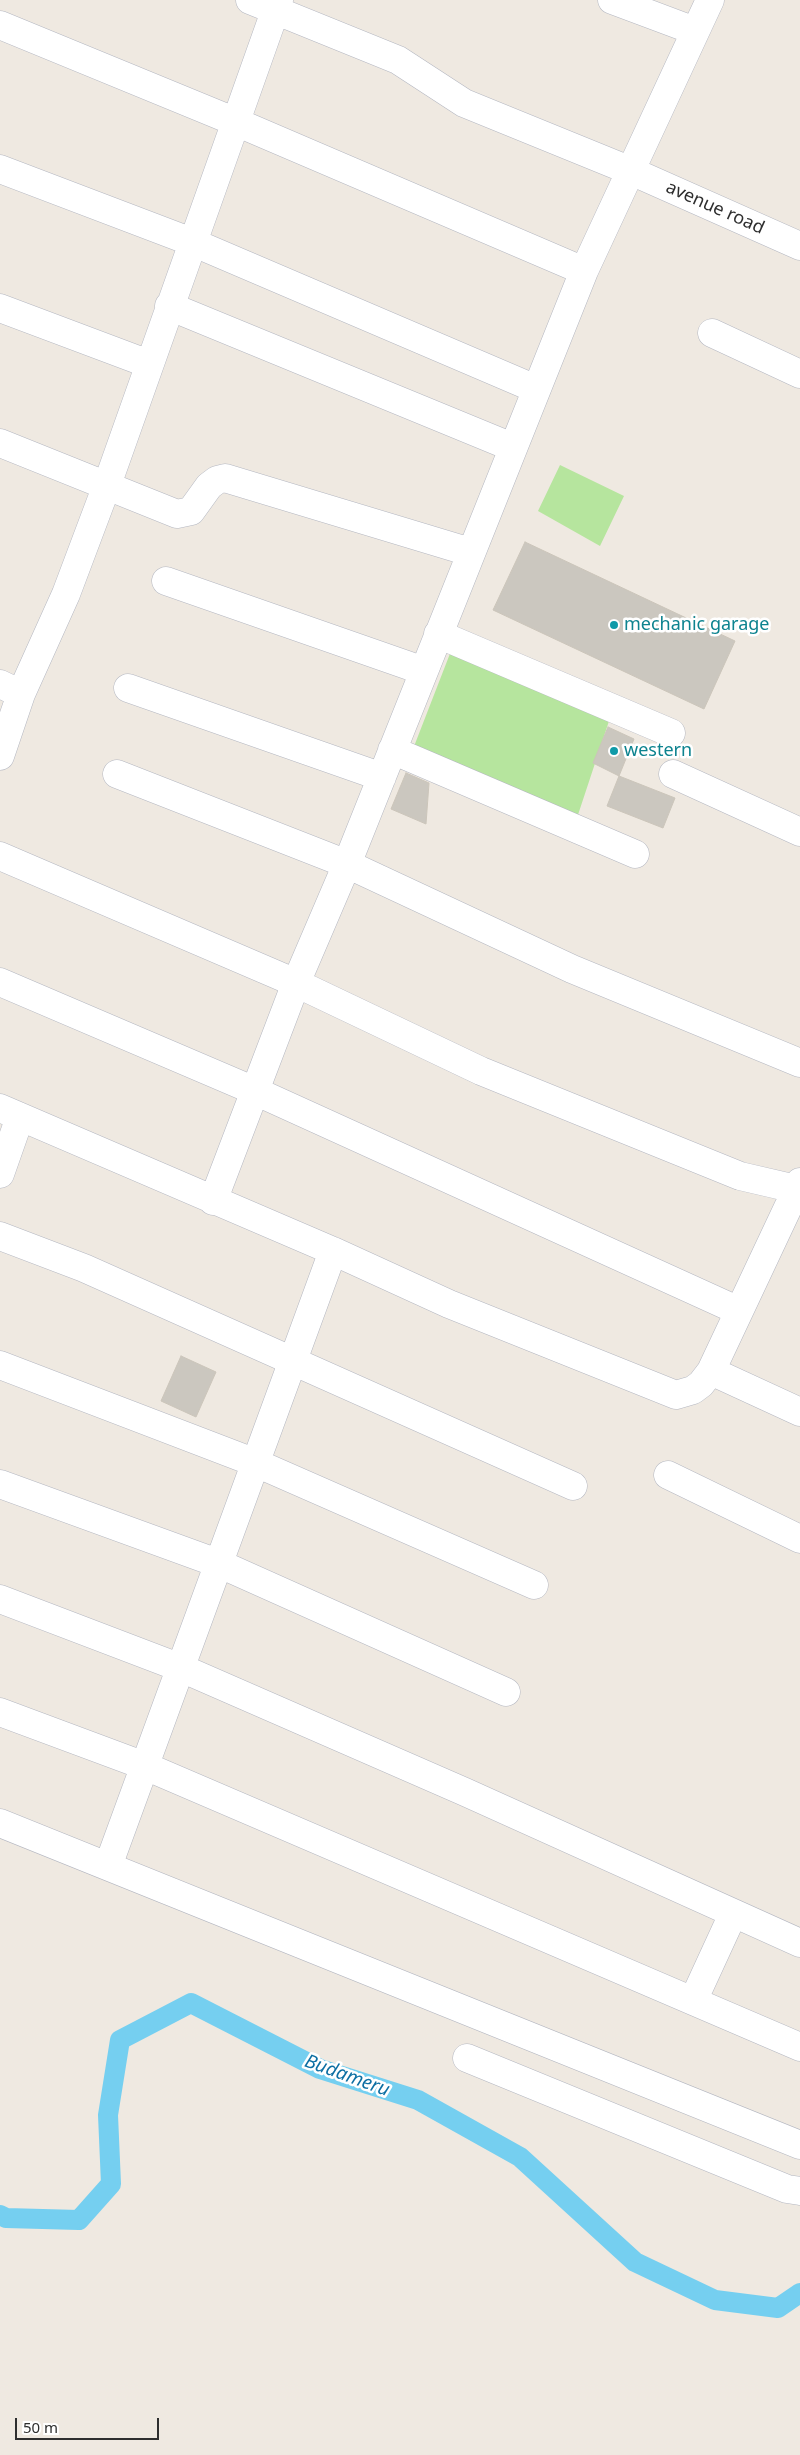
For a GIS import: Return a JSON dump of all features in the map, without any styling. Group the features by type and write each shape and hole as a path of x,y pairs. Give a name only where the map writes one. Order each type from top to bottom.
{"street":[{"name":"avenue road","path":"250,0 277,5 398,60 464,103 631,171 800,246"},
{"path":"612,0 695,31"},
{"path":"213,1201 296,983 347,864 470,552 584,271 710,0"},
{"path":"0,756 10,689 66,594 107,485 277,5"},
{"path":"0,26 236,122 584,271"},
{"path":"0,169 192,242 536,389"},
{"path":"169,306 512,447"},
{"path":"0,308 149,364"},
{"path":"712,333 800,374"},
{"path":"0,444 177,514 191,511 209,486 217,480 225,478 470,552"},
{"path":"166,581 424,671"},
{"path":"438,634 671,732"},
{"path":"128,688 382,777"},
{"path":"392,750 635,854"},
{"path":"117,774 347,864 572,969 800,1064"},
{"path":"673,774 800,832"},
{"path":"0,856 296,983 481,1071 740,1176 799,1187 711,1371 701,1384 686,1393 676,1394 665,1392 449,1304 333,1251 213,1201 10,1112 0,1174"},
{"path":"0,982 255,1091 739,1311"},
{"path":"0,1236 84,1268 573,1486"},
{"path":"108,1866 333,1251"},
{"path":"0,1365 256,1462 534,1585"},
{"path":"711,1371 800,1412"},
{"path":"668,1476 800,1539"},
{"path":"0,1484 220,1564 506,1692"},
{"path":"0,1599 181,1668 466,1792 732,1914 800,1943"},
{"path":"0,1712 145,1766 800,2047"},
{"path":"0,1823 800,2145"},
{"path":"693,2001 732,1914"},
{"path":"466,2058 787,2189 800,2190"}],"green space":[{"path":"560,465 624,496 600,546 538,511"},
{"path":"451,651 609,721 570,839 413,749"}],"building":[{"name":"mechanic garage","path":"525,542 735,641 704,709 493,610"},
{"name":"western","path":"608,727 634,739 619,776 593,763"},
{"path":"406,773 429,783 426,824 391,809"},
{"path":"619,776 675,798 663,828 607,806"},
{"path":"181,1356 216,1372 196,1417 161,1401"}],"waterway":[{"name":"Budameru","path":"0,2215 6,2218 79,2220 111,2184 108,2115 120,2040 191,2003 320,2069 418,2100 520,2157 635,2262 715,2300 778,2308 800,2293"}],"place":[{"name":"mechanic garage","path":"614,625"},
{"name":"western","path":"614,751"}]}
